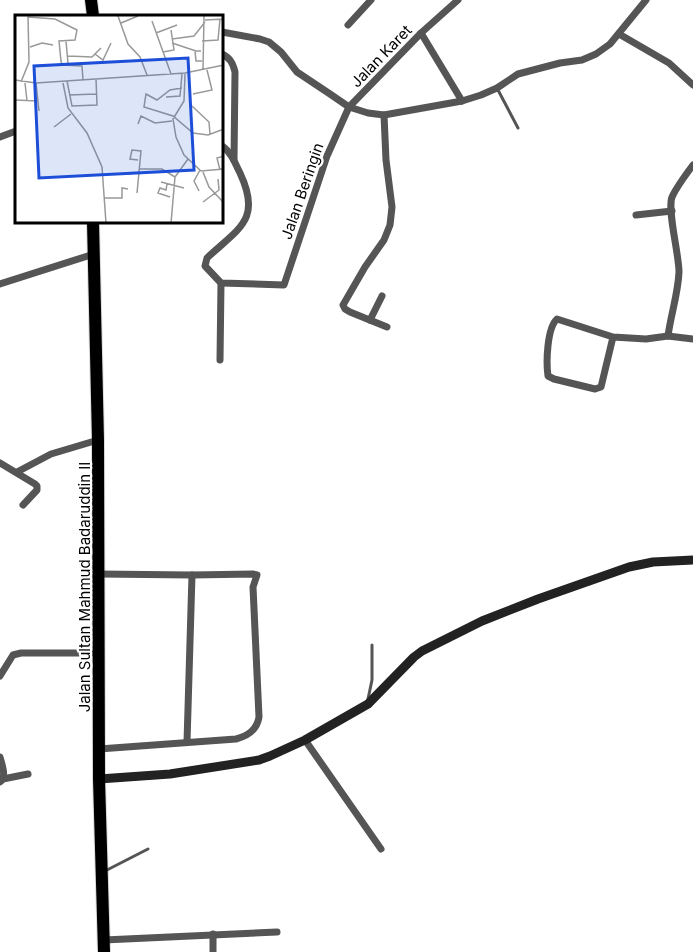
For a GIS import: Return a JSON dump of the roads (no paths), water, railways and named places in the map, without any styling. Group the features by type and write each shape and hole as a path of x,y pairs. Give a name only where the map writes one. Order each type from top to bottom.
{"highway":[{"path":"91,0 93,15"},
{"name":"Jalan Sultan Mahmud Badaruddin II","path":"93,224 99,440 99,779 104,946"}],"street":[{"path":"348,25 371,0"},
{"name":"Jalan Karet","path":"350,107 421,33 458,0"},
{"path":"224,32 269,42 281,52 297,72 350,107 384,115 462,101 497,88 518,74 582,60 596,54 610,44 646,0"},
{"path":"421,33 462,101"},
{"path":"619,34 669,63 693,85"},
{"path":"224,55 232,62 235,72 234,161"},
{"name":"Jalan Beringin","path":"221,283 284,285 327,156 350,107"},
{"path":"384,115 386,160 393,207 390,225 384,240 365,267 344,305 345,309 350,312 387,327"},
{"path":"0,137 15,131"},
{"path":"220,360 221,283 207,269 205,262 244,224 250,206 249,195 234,161 224,147"},
{"path":"668,336 676,299 679,269 672,197 693,165"},
{"path":"636,215 672,211"},
{"path":"0,285 94,254"},
{"path":"369,320 382,296"},
{"path":"613,337 601,387 595,388 548,376 550,335 554,321 557,319 613,337 646,339 668,336 693,339"},
{"path":"17,472 51,454 99,440"},
{"path":"0,463 37,486 24,505"},
{"path":"99,779 170,774 259,760 305,740 368,704 422,651 482,621 538,598 629,567 653,562 693,560"},
{"path":"99,573 257,575 253,587 259,717 255,729 244,737 236,739 99,749"},
{"path":"187,742 192,575"},
{"path":"0,676 13,655 21,653 98,653"},
{"path":"305,740 381,849"},
{"path":"0,757 2,780 28,774"},
{"path":"104,946 213,934 277,932"},
{"path":"213,934 213,952"}],"lane":[{"path":"497,88 518,128"},
{"path":"368,704 372,680 372,645"},
{"path":"101,873 148,849"}]}
